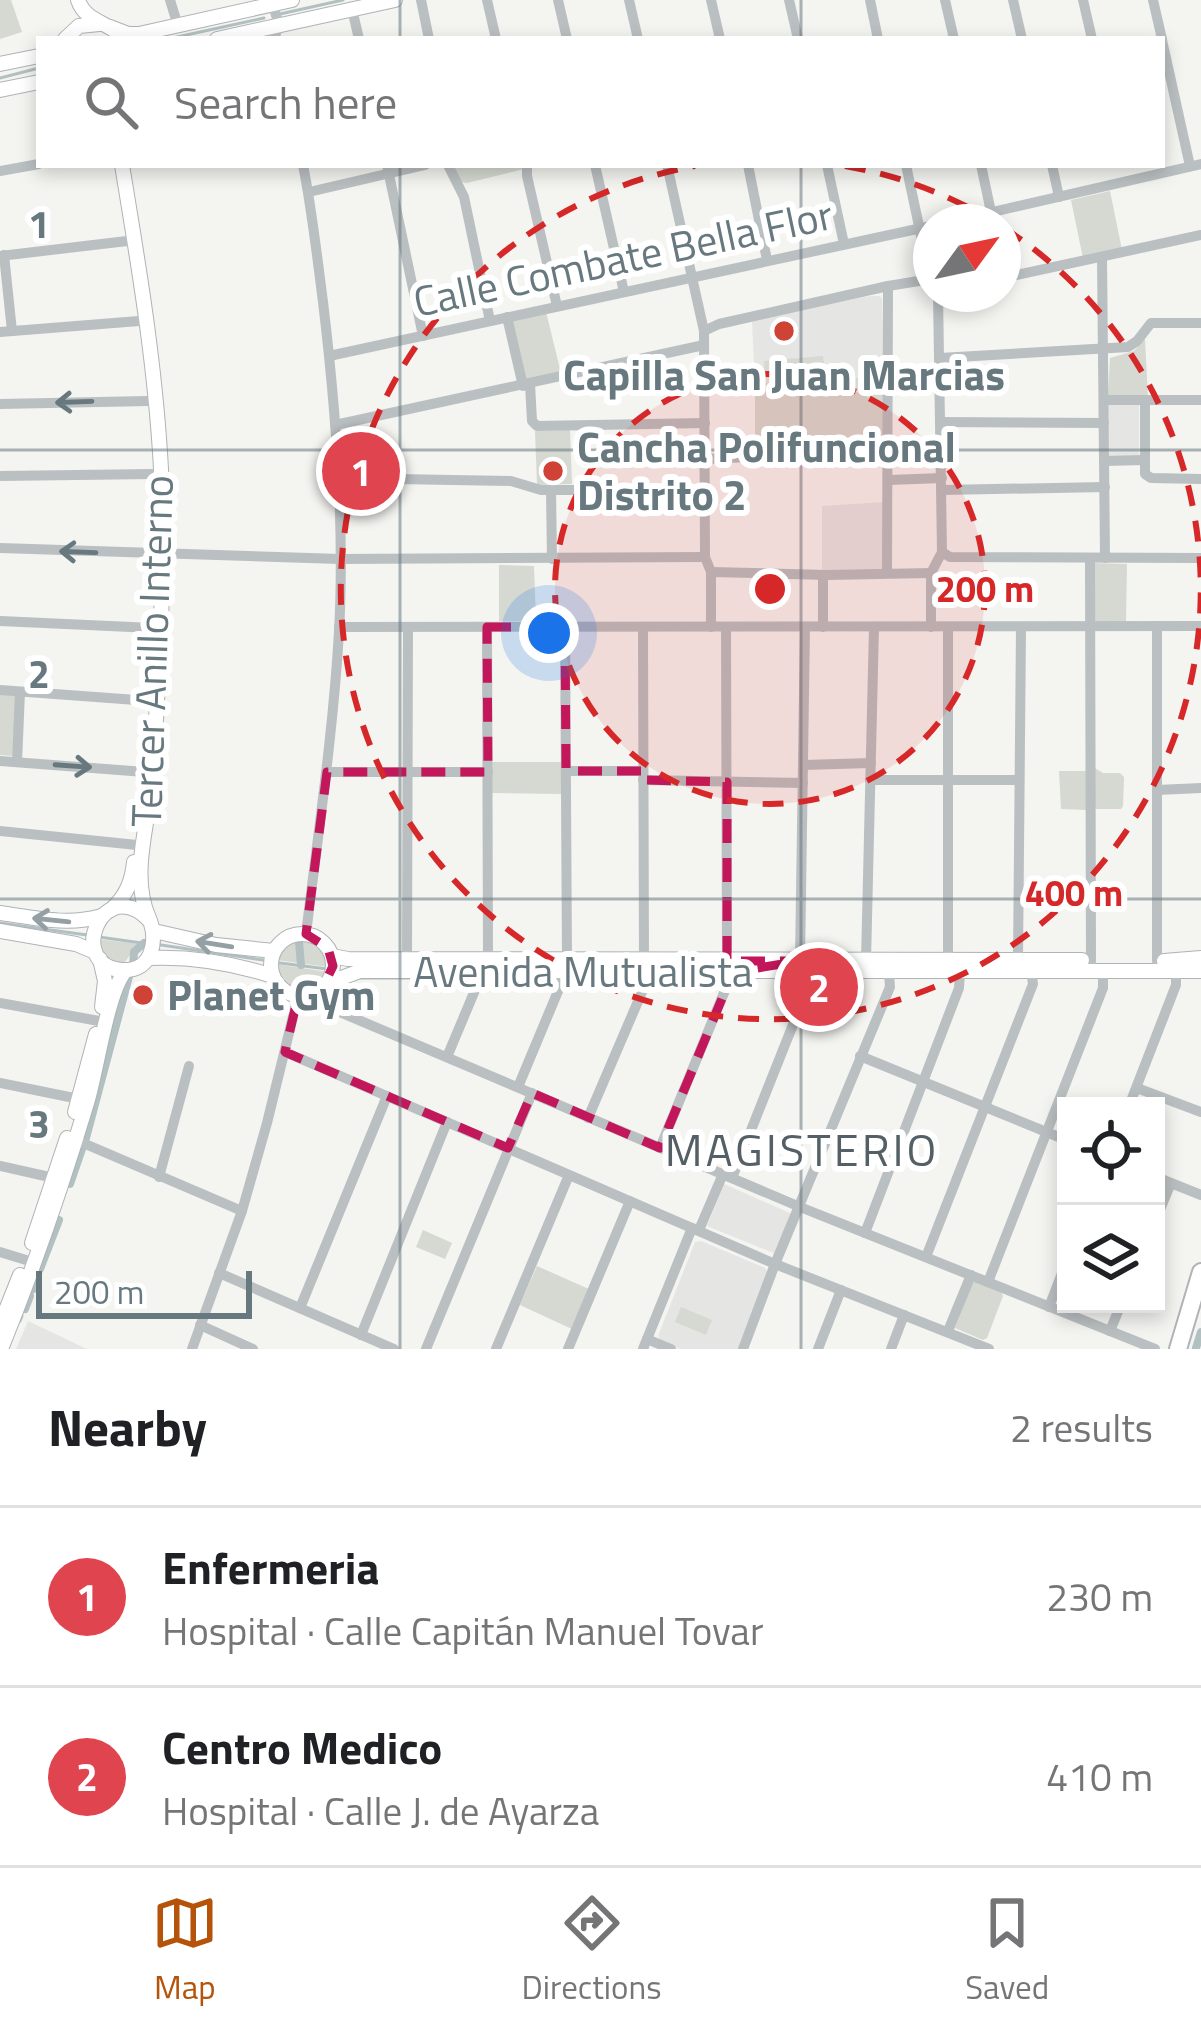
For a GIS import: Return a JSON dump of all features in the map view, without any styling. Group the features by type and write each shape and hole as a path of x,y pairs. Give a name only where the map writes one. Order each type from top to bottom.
{"highway":[{"path":"1180,1348 1201,1272"}],"main road":[{"path":"76,0 82,10 112,30"},
{"path":"67,36 76,16 76,0"},
{"path":"68,36 87,23 134,34 292,0"},
{"path":"230,36 395,0"},
{"path":"0,64 36,57"},
{"path":"0,90 36,83"},
{"name":"Tercer Anillo Interno","path":"118,168 148,401 159,555 162,632 153,780 141,878 143,903 152,926"},
{"name":"Tercer Anillo Interno","path":"106,913 129,885 137,845 162,493 134,231 119,168"},
{"path":"0,914 81,922 133,908 152,926 216,945 274,951"},
{"path":"2,1349 7,1308 48,1208 99,1021 105,989 92,939 94,927 106,913"},
{"path":"0,931 76,944 116,969 126,970 149,958 154,945 152,926"},
{"path":"306,934 322,941 333,966 328,983 303,996 283,989 273,976 272,959 287,938 306,934"},
{"name":"Avenida Mutualista","path":"332,956 483,965"},
{"path":"149,958 239,965 273,976"},
{"name":"Avenida Mutualista","path":"727,966 765,973 866,961 1031,970 1201,958"},
{"name":"Avenida Mutualista","path":"328,983 360,971 483,965 804,967 890,973 1018,960 1176,977 1201,971"},
{"path":"4,1328 76,1140 115,989 126,970"},
{"path":"76,1140 73,1136 91,1071 92,1048"},
{"path":"4,1328 26,1260"}],"street":[{"path":"170,0 178,26"},
{"path":"421,0 428,36"},
{"path":"487,0 495,36"},
{"path":"558,0 566,36"},
{"path":"628,0 637,36"},
{"path":"711,0 719,36"},
{"path":"789,0 797,36"},
{"path":"870,0 877,36"},
{"path":"945,0 953,36"},
{"path":"1013,0 1021,36"},
{"path":"1083,0 1091,36"},
{"path":"1153,0 1161,36"},
{"path":"268,2 275,26"},
{"path":"352,9 358,36"},
{"path":"1021,205 1195,165 1165,50"},
{"path":"0,171 36,165"},
{"path":"304,168 329,356 340,559 327,772 306,934"},
{"path":"450,168 464,197 490,321"},
{"path":"527,168 557,306"},
{"path":"596,168 624,292"},
{"path":"668,168 704,338 705,557 711,572 712,627"},
{"path":"749,168 767,260"},
{"path":"828,168 844,244"},
{"path":"907,168 918,204"},
{"path":"982,168 989,204"},
{"path":"1053,168 1059,196"},
{"path":"1121,168 1124,182"},
{"path":"309,192 388,170 423,336"},
{"name":"Calle Combate Bella Flor","path":"329,356 913,230"},
{"path":"1021,274 1201,235"},
{"path":"128,242 2,256 6,332 139,321"},
{"path":"1102,257 1105,558"},
{"path":"335,425 526,385 704,338 719,324 913,282"},
{"path":"887,573 888,286"},
{"path":"931,627 931,573 942,552 939,312"},
{"path":"507,317 537,426 705,423"},
{"path":"889,376 939,365 1133,345 1151,323 1201,323"},
{"path":"1105,400 1201,400"},
{"path":"1145,400 1144,474 1201,479"},
{"path":"0,404 148,401"},
{"path":"940,422 1104,423"},
{"path":"705,459 749,457"},
{"path":"1105,461 1144,460"},
{"path":"0,476 153,474"},
{"path":"338,478 511,481 551,490 705,490"},
{"path":"889,481 1105,487"},
{"path":"551,490 552,559"},
{"path":"0,548 340,559 705,557"},
{"path":"942,552 950,557 1201,558"},
{"path":"988,1282 1103,988 1097,965 1090,558"},
{"path":"711,572 931,573"},
{"path":"823,574 823,627"},
{"path":"0,621 153,628"},
{"path":"1157,626 1157,961"},
{"path":"339,627 1201,626"},
{"path":"407,959 408,627"},
{"path":"447,1057 483,965 487,627"},
{"path":"518,1087 561,984 564,965 565,627"},
{"path":"589,1118 645,985 643,627"},
{"path":"660,1148 727,988 726,627"},
{"path":"671,1349 645,1344 696,1229 727,1176 806,992 805,627"},
{"path":"866,961 874,627"},
{"path":"865,1233 959,988 954,966 948,780 948,627"},
{"path":"1018,960 1021,627"},
{"path":"0,691 150,701"},
{"path":"17,762 20,692"},
{"path":"0,761 145,772"},
{"path":"803,765 871,763"},
{"path":"566,771 803,783"},
{"path":"327,772 488,772"},
{"path":"870,780 1019,780"},
{"path":"1157,790 1201,788"},
{"path":"0,831 137,845"},
{"path":"926,1257 1033,984 1031,970"},
{"path":"743,1349 890,987 890,973"},
{"path":"1133,1097 1176,977"},
{"path":"192,1349 242,1210 303,996 800,1207 1155,1349"},
{"path":"0,1003 99,1021"},
{"path":"285,1052 775,1264 948,1331 964,1344 989,1349"},
{"path":"860,1056 1057,1136"},
{"path":"159,1177 189,1066"},
{"path":"0,1083 79,1099"},
{"path":"1137,1088 1201,1112"},
{"path":"426,1349 532,1093"},
{"path":"300,1308 387,1096"},
{"path":"361,1335 447,1122"},
{"path":"76,1140 242,1210"},
{"path":"0,1166 55,1185"},
{"path":"496,1349 569,1174"},
{"path":"1165,1181 1201,1195"},
{"path":"1162,1205 1171,1183"},
{"path":"568,1349 630,1201"},
{"path":"0,1252 26,1260"},
{"path":"219,1273 394,1349"},
{"path":"948,1331 971,1275"},
{"path":"1049,1306 1057,1286"},
{"path":"818,1349 841,1290"},
{"path":"1110,1331 1117,1313"},
{"path":"891,1349 904,1315"},
{"path":"200,1325 253,1349"}],"highlighted area":[{"path":"487,627 565,627 566,771 643,771 643,780 727,782 727,961 800,961 733,972 660,1148 532,1093 508,1148 285,1052 298,996 322,989 333,966 328,948 306,934 327,772 488,772"}],"shaded area":[{"path":"0,0 11,0 22,32 0,39"},
{"path":"453,168 524,168 467,183"},
{"path":"1110,191 1122,250 1083,258 1071,200"},
{"path":"869,296 882,299 884,376 755,384 752,322 756,318"},
{"path":"546,312 561,373 520,383 505,321"},
{"path":"1145,339 1148,398 1108,396 1110,358 1134,351"},
{"path":"823,356 825,372 796,375 794,364 794,375 765,378 764,361"},
{"path":"884,376 887,452 755,462 755,384"},
{"path":"1108,401 1139,401 1139,457 1109,457"},
{"path":"570,430 572,484 537,485 535,431"},
{"path":"886,502 886,567 881,571 822,570 822,506"},
{"path":"1092,563 1127,564 1126,623 1092,623"},
{"path":"499,565 534,566 536,621 499,621"},
{"path":"0,693 16,694 13,756 0,755"},
{"path":"492,762 562,762 562,794 492,793"},
{"path":"1093,767 1124,777 1121,809 1093,809"},
{"path":"1059,771 1086,771 1087,810 1061,809"},
{"path":"97,939 140,944 120,966 103,958"},
{"path":"306,941 324,952 328,967 276,960 288,946"},
{"path":"276,964 328,972 319,985 300,991 282,982"},
{"path":"724,1184 792,1214 776,1254 707,1226"},
{"path":"423,1230 452,1243 445,1259 416,1247"},
{"path":"695,1242 768,1273 738,1349 680,1349 658,1336"},
{"path":"537,1266 591,1290 574,1330 520,1305"},
{"path":"973,1281 1003,1296 983,1340 955,1328"},
{"path":"681,1307 712,1320 706,1335 675,1322"},
{"path":"28,1321 87,1349 16,1349"}],"waterway":[{"path":"280,14 343,0"},
{"path":"182,36 264,18"},
{"path":"0,78 36,69"},
{"path":"0,923 87,935"},
{"path":"99,937 149,944"},
{"path":"299,942 301,965"},
{"path":"133,965 134,952 144,943"},
{"path":"161,945 263,960"},
{"path":"280,963 327,969"},
{"path":"86,1138 130,973"},
{"path":"361,978 472,978"},
{"path":"484,978 512,978"},
{"path":"568,978 638,978"},
{"path":"650,978 721,979"},
{"path":"70,1184 82,1149"},
{"path":"40,1269 59,1220"},
{"path":"33,1289 38,1276"},
{"path":"25,1309 30,1296"},
{"path":"20,1321 22,1316"},
{"path":"1196,1348 1201,1332"}],"place":[{"name":"Capilla San Juan Marcias","path":"784,331"},
{"name":"Enfermeria","path":"361,471"},
{"name":"Cancha Polifuncional Distrito 2","path":"553,471"},
{"name":"Centro Medico","path":"819,987"},
{"name":"Planet Gym","path":"143,995"}],"district":[{"name":"MAGISTERIO","path":"802,1150"}]}
